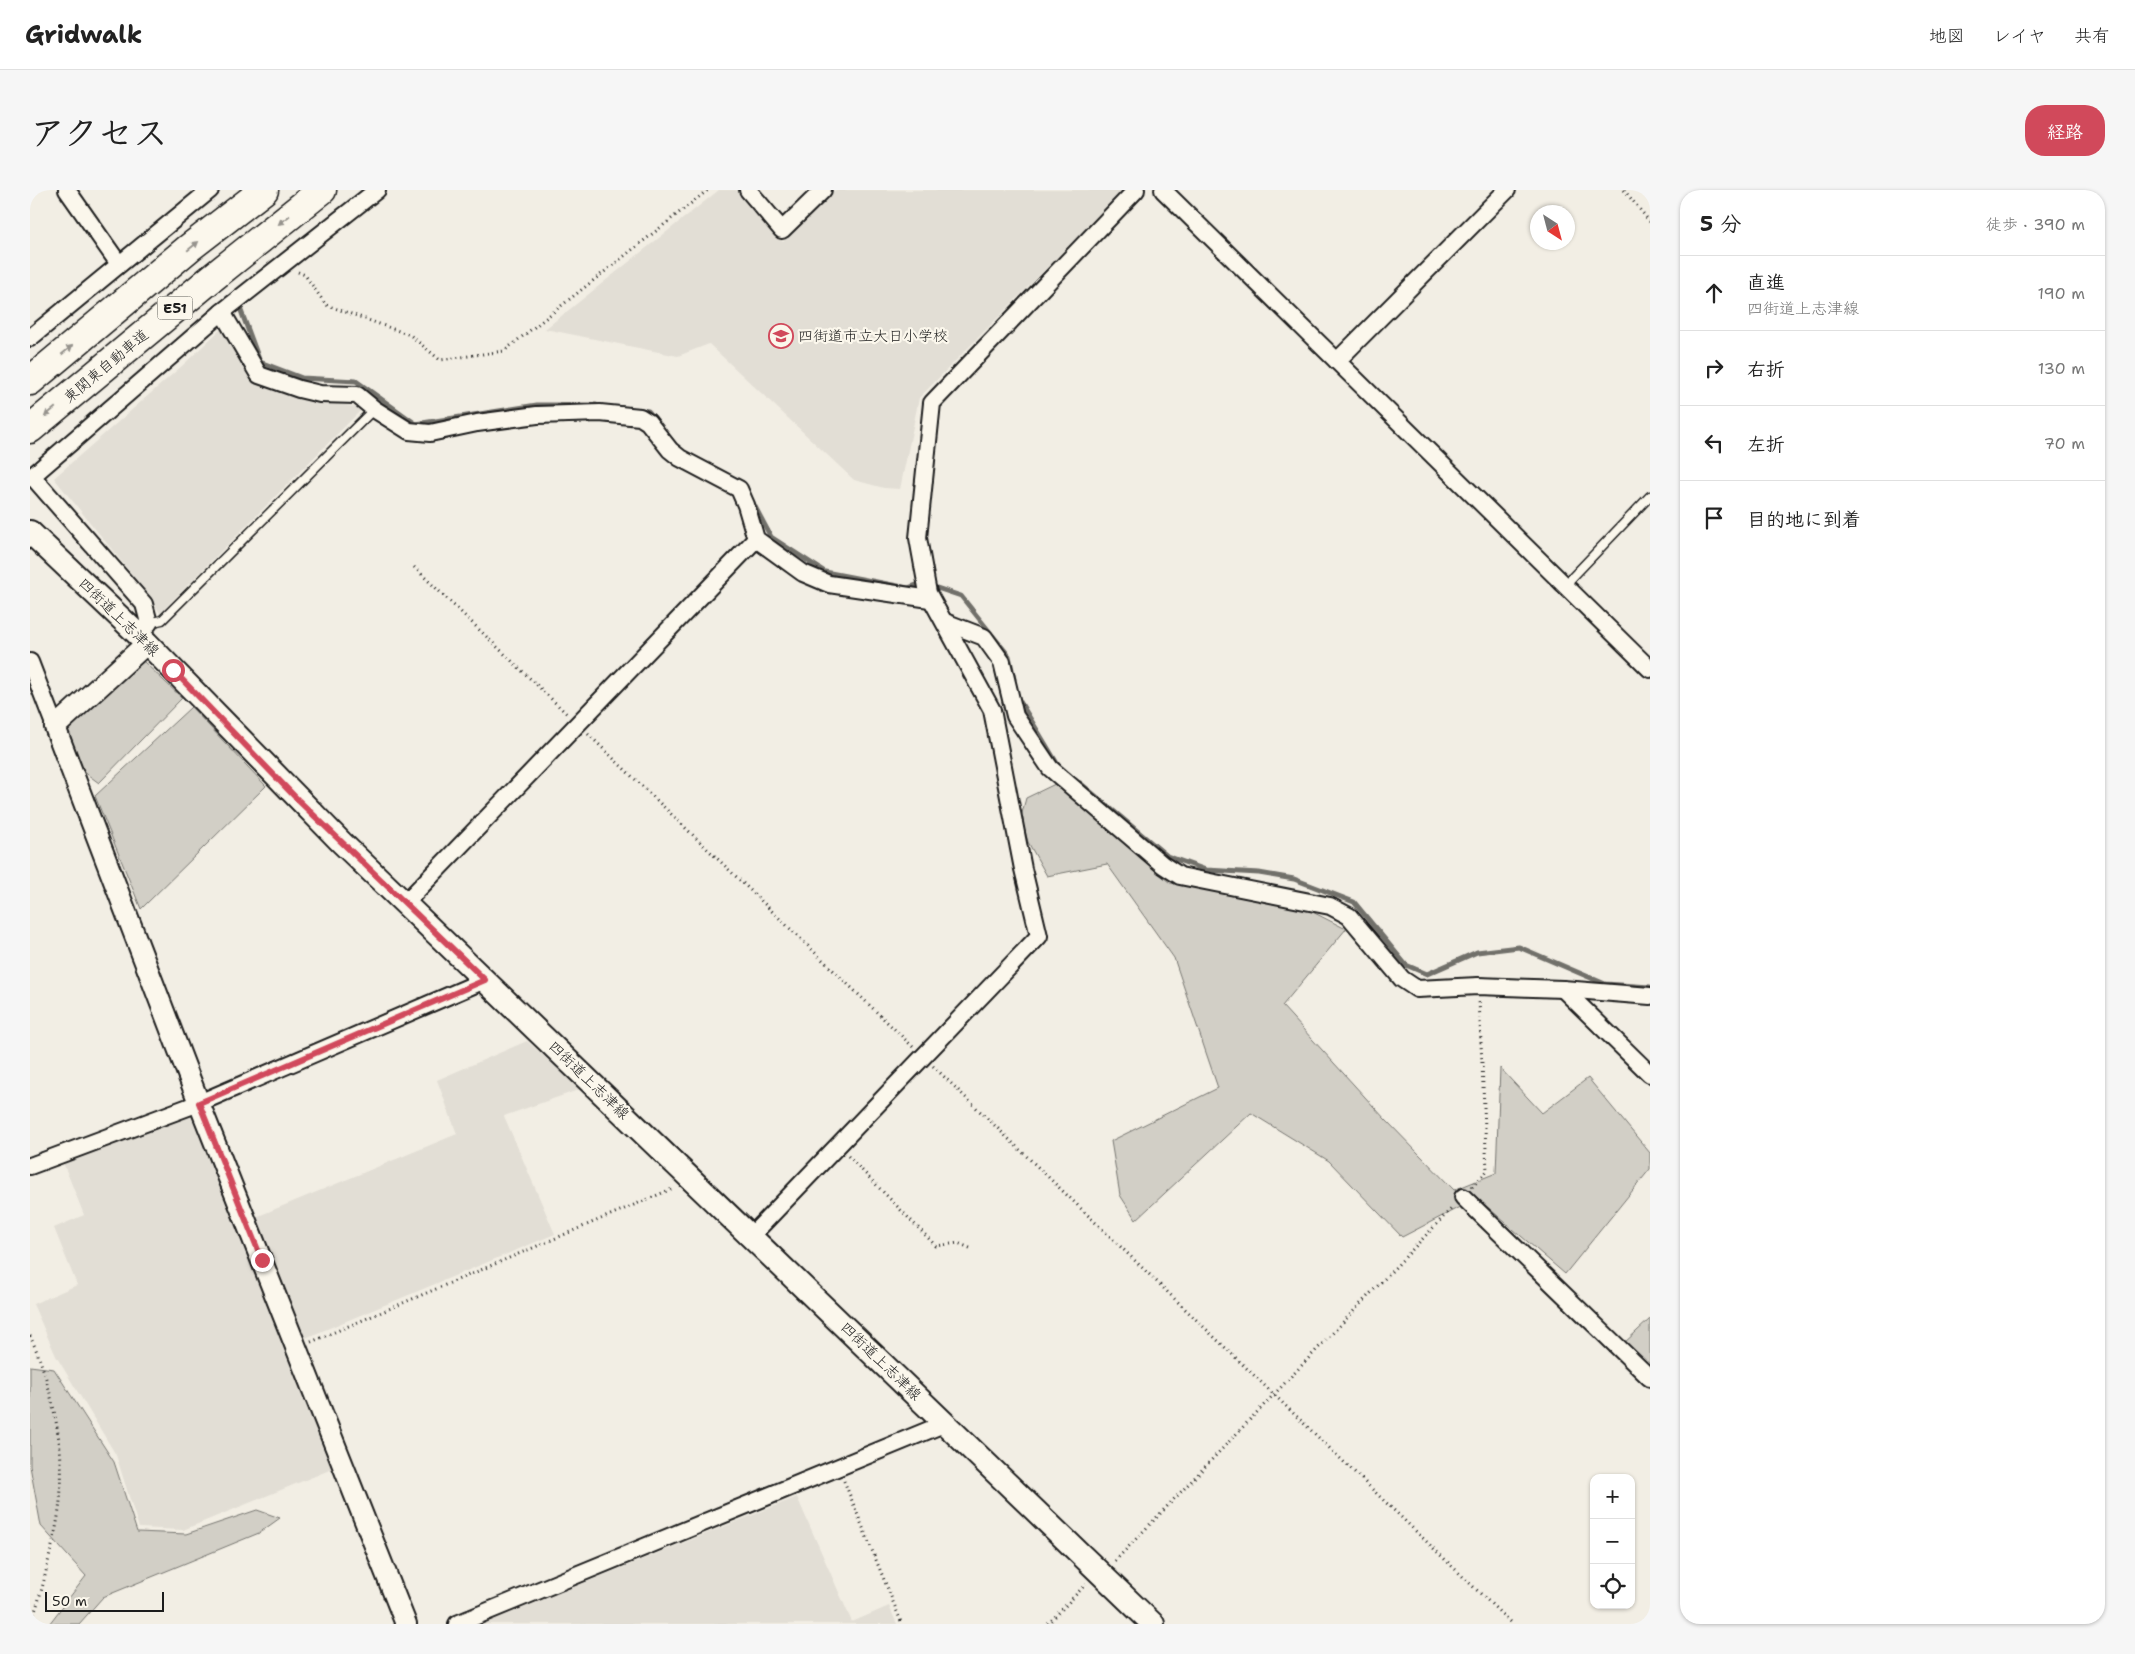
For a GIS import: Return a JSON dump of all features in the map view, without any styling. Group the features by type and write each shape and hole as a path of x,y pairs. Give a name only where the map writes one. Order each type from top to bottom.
{"highway":[{"name":"E51","path":"30,381 189,248 264,190"},
{"name":"東関東自動車道","path":"30,429 204,284 322,190"}],"main road":[{"name":"四街道上志津線","path":"36,537 145,634 299,801 1154,1624"}],"street":[{"path":"66,190 119,264"},
{"path":"30,338 210,190"},
{"path":"55,726 145,634 144,604 31,477 222,312 377,190"},
{"path":"748,190 782,230 823,190"},
{"path":"752,1236 1040,936 1023,869 992,710 929,596 924,574 918,538 932,402 1136,190"},
{"path":"1163,190 1650,669"},
{"path":"1337,361 1507,190"},
{"path":"222,312 259,375 320,394 357,395 374,409 410,431 430,433 477,423 537,415 600,413 640,416 648,422 670,450 680,458 739,489 756,539 803,573 829,584 929,596"},
{"path":"404,903 756,539"},
{"path":"944,622 984,637 1002,662 1015,716 1050,768 1163,865 1180,876 1330,906 1349,916 1402,979 1417,989 1478,986 1563,989 1650,996"},
{"path":"30,662 199,1103 406,1624"},
{"path":"30,1166 199,1103 485,980"},
{"path":"1563,989 1650,1074"},
{"path":"1463,1197 1650,1378"},
{"path":"457,1624 946,1423"}],"lane":[{"path":"145,634 162,620 374,409"},
{"path":"1564,586 1650,496"}],"path":[{"path":"282,265 305,275 326,305 410,335 440,360 504,351 708,190"},
{"path":"1624,190 1650,222"},
{"path":"414,566 1512,1624"},
{"path":"1048,1624 1274,1394 1488,1171 1478,986"},
{"path":"839,1146 936,1246 958,1243 972,1249"},
{"path":"296,1348 693,1180"},
{"path":"30,1336 51,1395 57,1424 62,1485 58,1517 41,1594 30,1624"},
{"path":"839,1467 902,1624"}],"shaded area":[{"name":"四街道市立大日小学校","path":"719,190 739,190 783,242 835,190 1123,190 919,398 900,489 884,488 854,480 709,344 678,356 545,329"},
{"path":"222,328 255,379 319,401 363,408 160,613 147,593 54,478 183,365"},
{"path":"143,661 182,698 99,783 76,766 65,733"},
{"path":"191,707 266,786 141,909 95,796"},
{"path":"1055,784 1170,883 1281,896 1346,929 1282,1006 1385,1119 1454,1190 1496,1173 1500,1068 1542,1113 1588,1078 1650,1153 1650,1169 1565,1274 1477,1198 1402,1237 1329,1161 1251,1113 1136,1220 1120,1195 1111,1141 1218,1088 1174,958 1107,864 1047,876 1028,842 1021,817 1026,798"},
{"path":"527,1041 581,1089 504,1116 555,1234 303,1339 256,1217 457,1134 437,1080"},
{"path":"192,1111 332,1469 183,1530 139,1528 116,1455 56,1356 33,1304 77,1285 54,1228 84,1215 62,1160"},
{"path":"1650,1319 1650,1373 1623,1344"},
{"path":"30,1366 54,1369 114,1462 137,1532 186,1534 257,1510 280,1518 259,1533 103,1597 79,1624 49,1624 86,1576 41,1526 30,1466"},
{"path":"797,1497 852,1622 889,1606 897,1624 483,1624"}],"waterway":[{"path":"240,308 260,362 302,378 356,381 416,424 537,405 596,405"},
{"path":"640,410 648,411 655,419"},
{"path":"753,503 771,537 825,572 908,588 922,583 961,596 1009,656 1014,679"},
{"path":"1019,700 1058,765"},
{"path":"1080,783 1167,856 1206,870 1259,873 1294,879 1354,902 1406,965 1427,974 1477,952 1519,947 1605,984 1650,987"}],"place":[{"name":"四街道市立大日小学校","path":"781,336"}],"route":[{"path":"173,670 299,801 485,980 199,1103 262,1260"}]}
